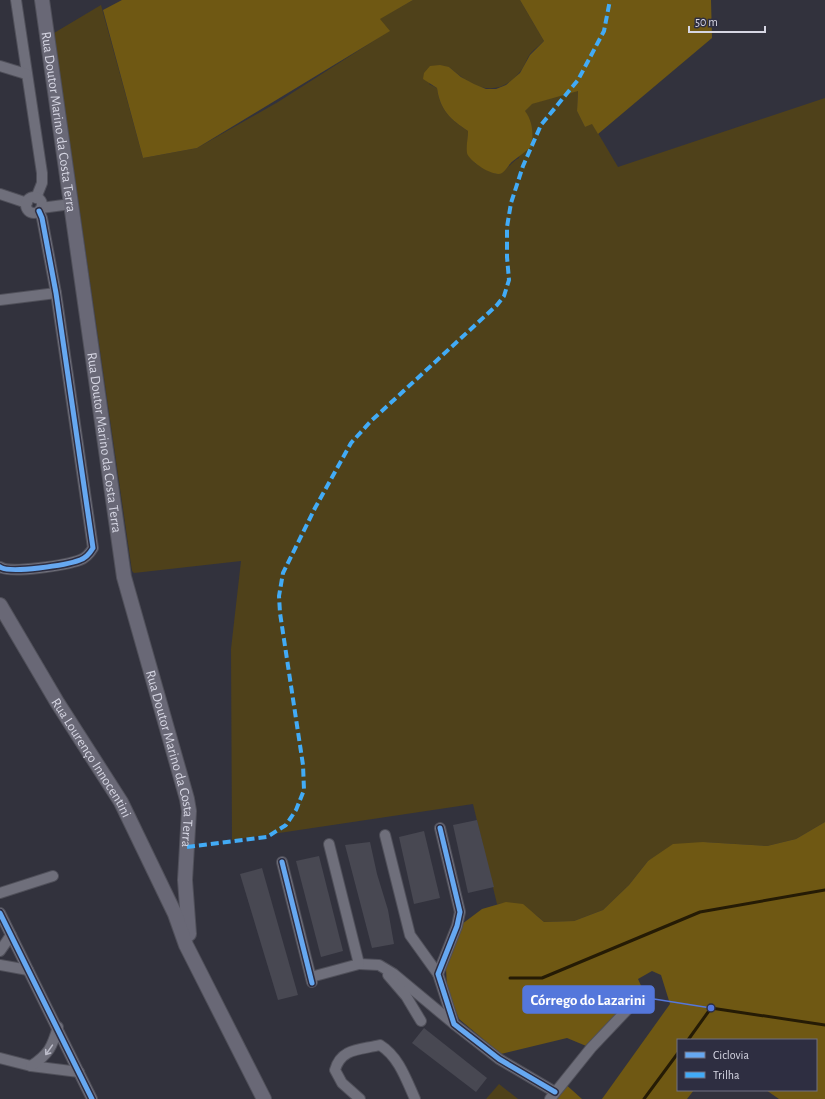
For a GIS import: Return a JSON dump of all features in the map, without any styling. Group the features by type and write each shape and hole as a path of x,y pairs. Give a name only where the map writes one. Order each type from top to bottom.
{"main road":[{"name":"Rua Doutor Marino da Costa Terra","path":"42,0 124,578 187,799 189,811 185,880 189,934"},
{"name":"Rua Lourenço Innocentini","path":"0,605 58,702 122,802 175,914 186,946 264,1099"},
{"name":"Rua Doutor Marino da Costa Terra","path":"175,914 179,895 185,880"},
{"name":"Rua Lourenço Innocentini","path":"175,914 189,934 202,975"}],"street":[{"path":"16,0 42,173 42,182 36,198"},
{"path":"0,66 26,74"},
{"path":"0,194 27,203"},
{"path":"0,567 10,571 22,570 80,560 90,553 93,548 56,293 40,210 42,203 36,198 31,198 27,203 28,209 31,212 40,210 71,204"},
{"path":"0,300 56,293"},
{"path":"438,974 460,912 440,828"},
{"path":"385,835 410,935 438,974 454,1024"},
{"path":"329,844 359,964"},
{"path":"282,862 312,980 359,964 379,965 394,974 499,1059 553,1095 591,1048 644,992"},
{"path":"0,893 53,876"},
{"path":"0,913 58,1027 92,1099"},
{"path":"0,951 11,935"},
{"path":"0,965 28,970"},
{"path":"379,965 406,996 421,1021"},
{"path":"31,1066 43,1058 52,1047 58,1027"},
{"path":"360,1099 342,1083 335,1070 338,1060 346,1053 380,1045 390,1052 403,1072 415,1099"},
{"path":"0,1058 31,1066 79,1072"}],"shaded area":[{"path":"122,0 413,0 380,19 390,31 197,148 143,158 103,10"},
{"path":"413,0 520,0 544,41 533,50 519,73 502,86 484,88 475,85 449,67 429,84 437,88 438,96 443,108 451,118 468,131 467,152 475,163 496,174 503,171 519,158 525,111 531,104 578,90 577,111 585,127 592,123 618,167 825,98 825,822 796,839 767,846 703,842 648,861 629,885 603,910 574,921 544,922 523,907 503,903 497,904 473,804 232,840 231,649 241,561 134,573 132,571 54,33 101,5 143,158 197,148 278,102 389,31 379,19"},
{"path":"520,0 711,0 712,38 598,134 592,124 585,127 577,111 578,91 532,104 525,111 530,119 532,128 532,146 512,162 502,173 498,174 482,168 472,160 467,153 468,131 451,118 443,108 438,96 437,88 423,79 424,73 430,66 440,65 449,67 461,77 486,89 496,89 506,85 520,73 530,55 544,41"},
{"path":"825,822 825,1099 779,1099 767,1091 817,1091 817,1039 677,1039 677,1091 693,1091 687,1099 602,1099 670,1004 661,975 652,971 638,979 644,992 591,1048 567,1038 501,1054 459,1019 447,989 446,968 462,924 482,909 506,902 523,904 544,922 574,921 603,910 629,885 648,861 673,844 703,842 767,846 796,839"},
{"path":"563,1082 582,1099 550,1099"},
{"path":"499,1084 518,1099 486,1099"}],"building":[{"path":"477,820 494,887 468,893 453,825"},
{"path":"424,831 440,898 414,904 399,837"},
{"path":"370,842 377,874 388,910 394,944 372,948 345,845"},
{"path":"319,856 343,951 321,957 296,861"},
{"path":"262,868 298,995 278,1000 240,874"},
{"path":"424,1028 487,1078 476,1092 412,1043"}],"waterway":[{"path":"510,978 542,978 700,912 825,890"},
{"path":"689,1039 711,1008 825,1025"},
{"path":"644,1099 677,1054"}],"marked path":[{"path":"187,847 267,837 286,825 296,810 304,790 303,765 280,613 279,596 283,573 315,508 351,443 371,421 497,305 504,296 509,280 507,227 511,203 523,166 541,125 578,80 604,31 610,0"}],"cycle path":[{"path":"0,567 15,570 39,568 73,562 88,555 93,548 56,293 42,218 39,211"},
{"path":"440,828 460,912 457,926 438,974 454,1024 499,1059 555,1092"},
{"path":"282,862 312,983"},
{"path":"0,913 92,1099"}],"place":[{"name":"Córrego do Lazarini","path":"711,1008"}]}
